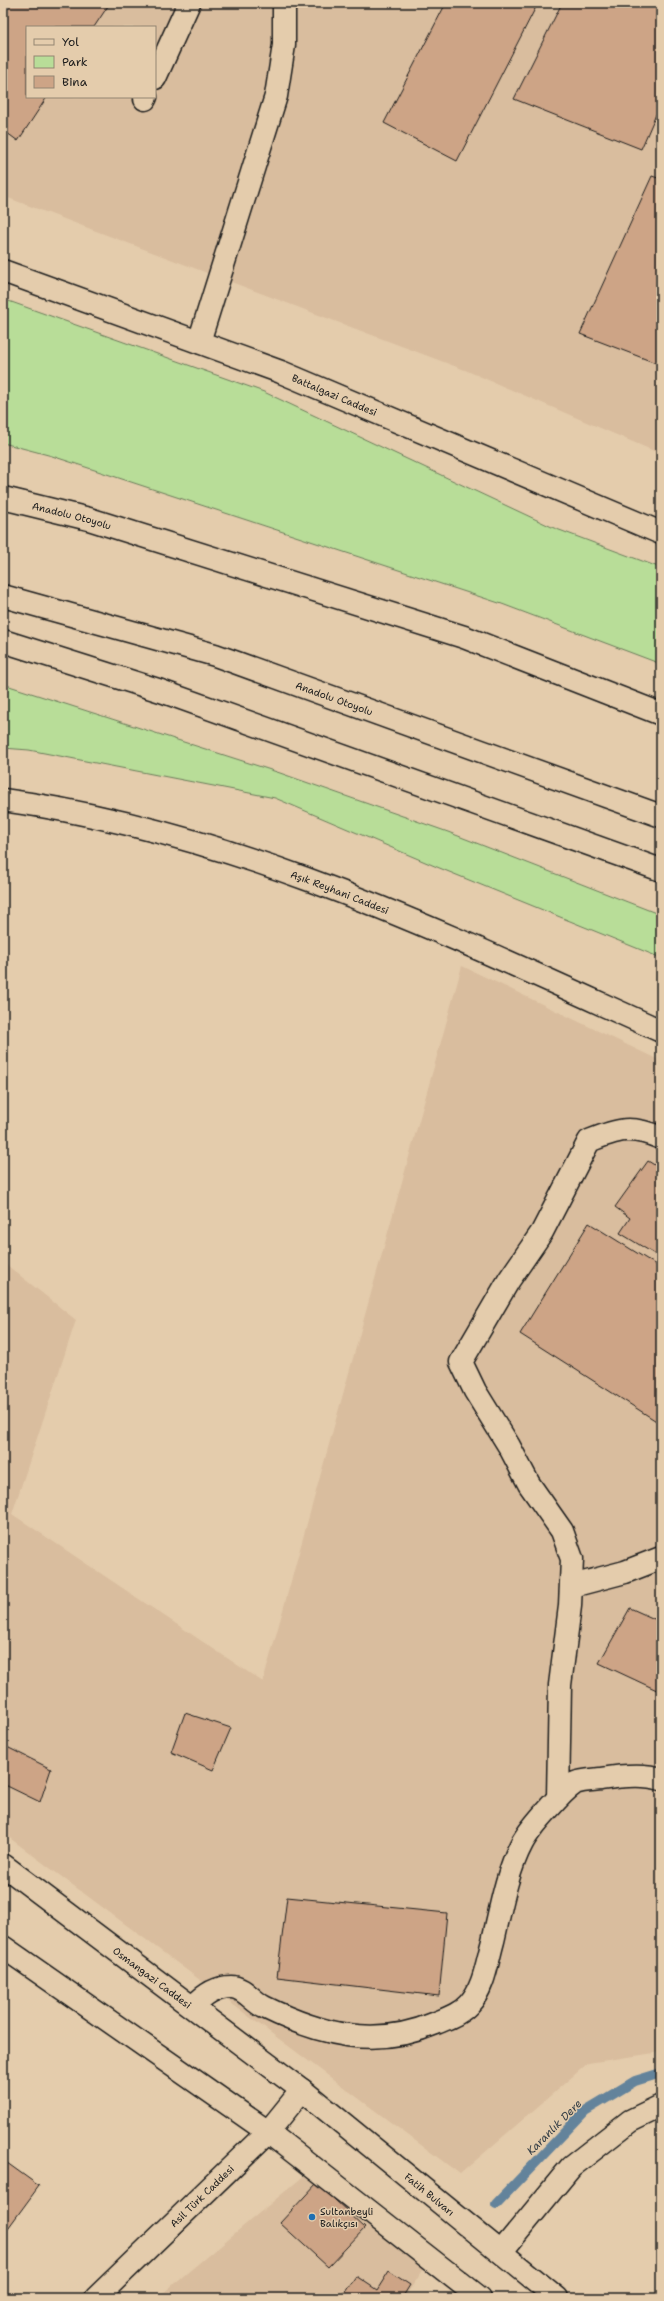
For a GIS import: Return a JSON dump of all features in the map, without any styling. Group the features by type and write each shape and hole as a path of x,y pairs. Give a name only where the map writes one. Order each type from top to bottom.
{"main road":[{"path":"156,76 189,3"},
{"path":"199,342 276,96 284,45 284,3"},
{"name":"Battalgazi Caddesi","path":"3,271 281,372 661,533"},
{"name":"Anadolu Otoyolu","path":"3,498 89,519 464,637 661,714"},
{"name":"Anadolu Otoyolu","path":"3,596 215,655 661,816"},
{"path":"3,641 168,694 661,870"},
{"name":"Aşık Reyhani Caddesi","path":"3,800 123,821 292,874 519,967 661,1032"},
{"path":"558,1798 560,1685 572,1586 572,1559 562,1532 529,1484 509,1446 475,1391 461,1362 509,1280 542,1232 589,1141 618,1129 647,1132 661,1138"},
{"path":"572,1586 625,1572 661,1558"},
{"path":"193,2008 202,1996 209,1992 232,1987 248,1995 262,2006 292,2019 347,2036 373,2038 414,2033 456,2015 469,2004 484,1977 503,1900 522,1843 536,1823 558,1798 576,1783 613,1777 653,1777 661,1780"},
{"name":"Osmangazi Caddesi","path":"3,1865 302,2090"},
{"path":"3,1947 268,2132 480,2298"},
{"name":"Asil Türk Caddesi","path":"96,2298 268,2132 302,2090"},
{"name":"Fatih Bulvarı","path":"302,2090 557,2298"},
{"path":"501,2252 571,2167 630,2121 661,2106"}],"shaded area":[{"path":"3,3 661,3 661,454 465,370 3,196"},
{"path":"462,966 661,1061 661,2052 588,2063 460,2174 3,1833 3,1262 76,1320 12,1514 263,1682"},
{"path":"311,2170 426,2266 404,2298 157,2298"}],"green space":[{"path":"3,299 264,392 554,528 661,568 661,664 502,604 52,456 3,443"},
{"path":"3,684 280,773 448,832 661,915 661,958 437,867 275,798 29,750 3,748"}],"building":[{"path":"3,3 110,3 95,26 26,26 26,98 46,98 18,141 3,130"},
{"path":"446,3 538,3 457,161 384,123"},
{"path":"562,3 661,3 661,103 641,149 514,99"},
{"path":"652,176 661,179 661,365 580,334"},
{"path":"648,1161 661,1169 661,1258 620,1233 630,1218 615,1207"},
{"path":"589,1223 661,1268 661,1424 520,1334"},
{"path":"630,1608 661,1622 661,1692 599,1663"},
{"path":"185,1713 231,1728 213,1770 171,1752"},
{"path":"5,1746 51,1769 40,1802 3,1784 3,1750"},
{"path":"287,1897 447,1913 439,1996 277,1977"},
{"path":"3,2160 39,2186 3,2235"},
{"path":"317,2183 365,2228 328,2267 280,2223"},
{"path":"389,2271 410,2285 402,2298 341,2298 356,2276 377,2290"}],"waterway":[{"name":"Karanlık Dere","path":"496,2204 585,2111 635,2081 661,2073"}],"place":[{"name":"Sultanbeyli Balıkçısı","path":"312,2217"}]}
